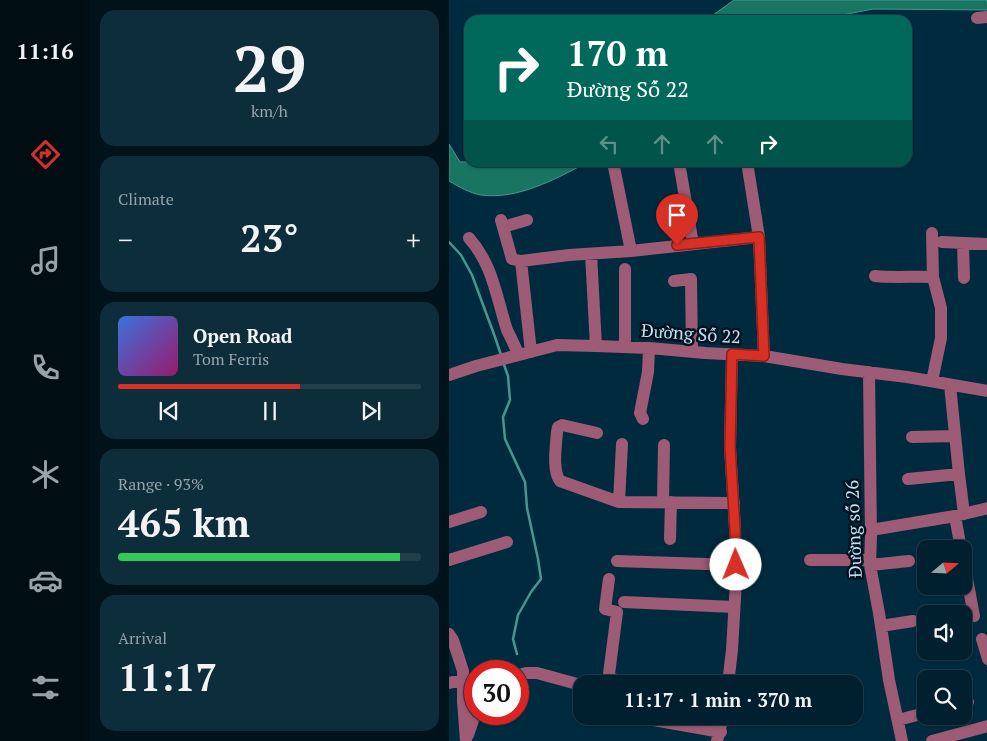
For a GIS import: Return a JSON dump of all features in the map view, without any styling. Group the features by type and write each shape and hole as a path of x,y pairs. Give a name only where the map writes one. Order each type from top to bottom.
{"street":[{"path":"615,167 631,251"},
{"path":"680,167 693,244"},
{"path":"748,167 759,237 764,356"},
{"path":"527,220 502,223 512,259 521,261 759,237"},
{"path":"932,233 933,277 941,308 941,338 932,381"},
{"path":"469,238 478,248 487,264 508,330 520,354"},
{"path":"942,242 987,244"},
{"path":"963,243 964,278"},
{"path":"591,254 596,346"},
{"path":"520,354 521,261"},
{"path":"625,269 625,347"},
{"path":"875,276 896,278 933,277"},
{"path":"674,281 691,279 693,352"},
{"name":"Đường Số 22","path":"520,354 557,345 649,348 764,356 987,391"},
{"path":"643,419 640,413 648,372 649,348"},
{"path":"449,374 520,354"},
{"path":"729,675 736,565 730,447 732,354"},
{"name":"Đường số 26","path":"869,372 870,563 889,680 902,741"},
{"path":"950,385 959,474 960,540"},
{"path":"597,433 562,425 558,427 555,470 560,481 619,502 734,503"},
{"path":"912,437 955,436"},
{"path":"619,502 622,444"},
{"path":"664,444 670,539"},
{"path":"908,479 959,474"},
{"path":"871,530 959,516 987,508"},
{"path":"449,522 481,512"},
{"path":"449,560 507,542"},
{"path":"810,560 870,563 909,562"},
{"path":"617,561 736,565"},
{"path":"609,580 605,609 617,612 609,675"},
{"path":"970,595 974,616"},
{"path":"624,602 734,607"},
{"path":"881,626 913,621"},
{"path":"450,639 463,671 466,740"},
{"path":"982,639 987,659"},
{"path":"529,674 537,673 573,683"},
{"path":"449,682 463,680"},
{"path":"898,720 917,715"},
{"path":"466,740 471,725"},
{"path":"673,725 719,736"},
{"path":"933,741 968,736 987,726"}],"shaded area":[{"path":"734,0 987,0 988,10 873,9 842,15 713,15"},
{"path":"449,144 460,162 464,162 464,167 578,167 536,187 495,196 481,195 461,188 449,181"}],"waterway":[{"path":"449,242 461,255 472,275 501,355"},
{"path":"503,362 508,376 510,400 503,417 505,439 525,482 527,508 541,579 518,615 513,639 517,654"}],"route":[{"path":"677,245 759,237 764,356 732,354 730,447 736,565"}]}
